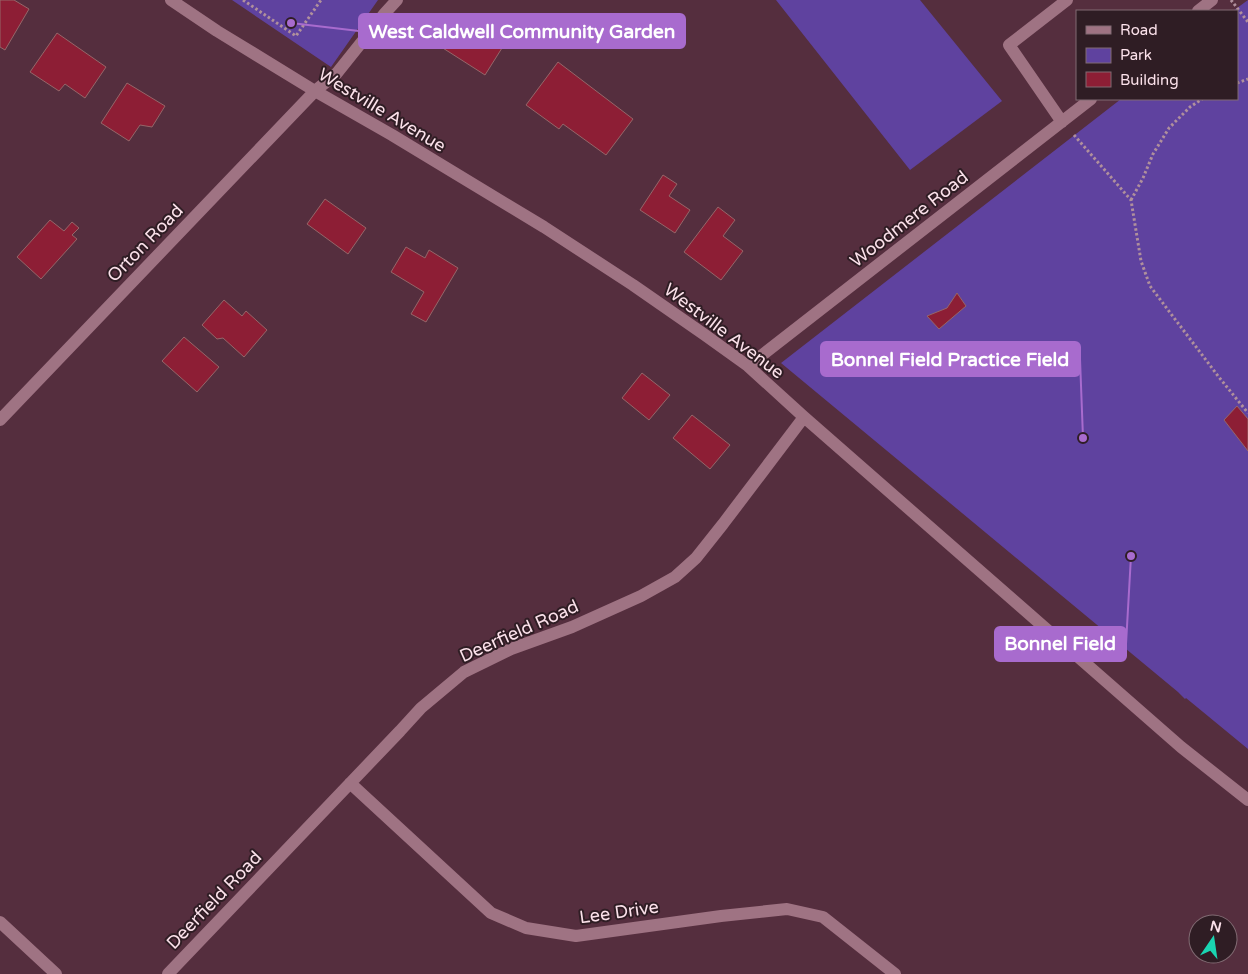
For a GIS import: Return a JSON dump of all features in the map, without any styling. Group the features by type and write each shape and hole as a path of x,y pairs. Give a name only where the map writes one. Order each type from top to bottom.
{"street":[{"name":"Westville Avenue","path":"172,0 315,91 544,227 633,285 748,366 1181,747 1248,800"},
{"name":"Orton Road","path":"0,420 315,91 337,73 397,0"},
{"path":"1062,122 1009,45 1067,0"},
{"path":"1199,10 1212,0"},
{"name":"Woodmere Road","path":"748,366 1089,100"},
{"name":"Deerfield Road","path":"168,974 421,708 464,672 511,649 572,627 640,596 675,577 696,558 804,417"},
{"name":"Lee Drive","path":"350,783 491,913 526,928 576,936 787,908 823,917 896,974"},
{"path":"0,922 56,974"}],"path":[{"path":"244,0 296,36 321,0"},
{"path":"1231,0 1248,22"},
{"path":"1131,200 1144,178 1153,154 1169,128 1190,106 1200,100"},
{"path":"1062,122 1131,200 1141,261 1150,286 1248,413"}],"green space":[{"path":"232,0 378,0 331,67"},
{"path":"776,0 920,0 1002,101 910,170"},
{"path":"1248,0 1248,749 1185,699 781,363 1120,100 1238,100 1238,10 1234,10"}],"building":[{"path":"0,0 14,0 29,9 5,50 0,47"},
{"path":"452,17 502,48 485,75 435,43"},
{"path":"57,33 106,67 85,98 65,84 59,91 30,72"},
{"path":"558,62 633,119 606,155 563,124 559,129 526,105"},
{"path":"127,83 165,106 152,127 140,125 129,141 101,123"},
{"path":"663,175 677,184 669,196 690,210 675,233 640,210"},
{"path":"325,199 366,228 348,254 307,224"},
{"path":"718,207 735,220 723,236 743,251 721,280 684,252"},
{"path":"50,220 64,231 72,222 79,228 72,235 77,239 41,279 17,257"},
{"path":"406,247 425,258 429,250 458,268 426,322 411,314 424,292 391,272"},
{"path":"957,293 966,306 939,329 927,316 947,308"},
{"path":"224,300 242,316 246,311 267,330 244,357 223,338 217,339 202,325"},
{"path":"184,337 219,367 197,392 162,361"},
{"path":"642,373 670,395 649,420 622,398"},
{"path":"1237,406 1248,419 1248,451 1224,420"},
{"path":"692,415 730,445 710,469 673,438"}],"place":[{"name":"West Caldwell Community Garden","path":"291,23"},
{"name":"Bonnel Field Practice Field","path":"1083,438"},
{"name":"Bonnel Field","path":"1131,556"}]}
